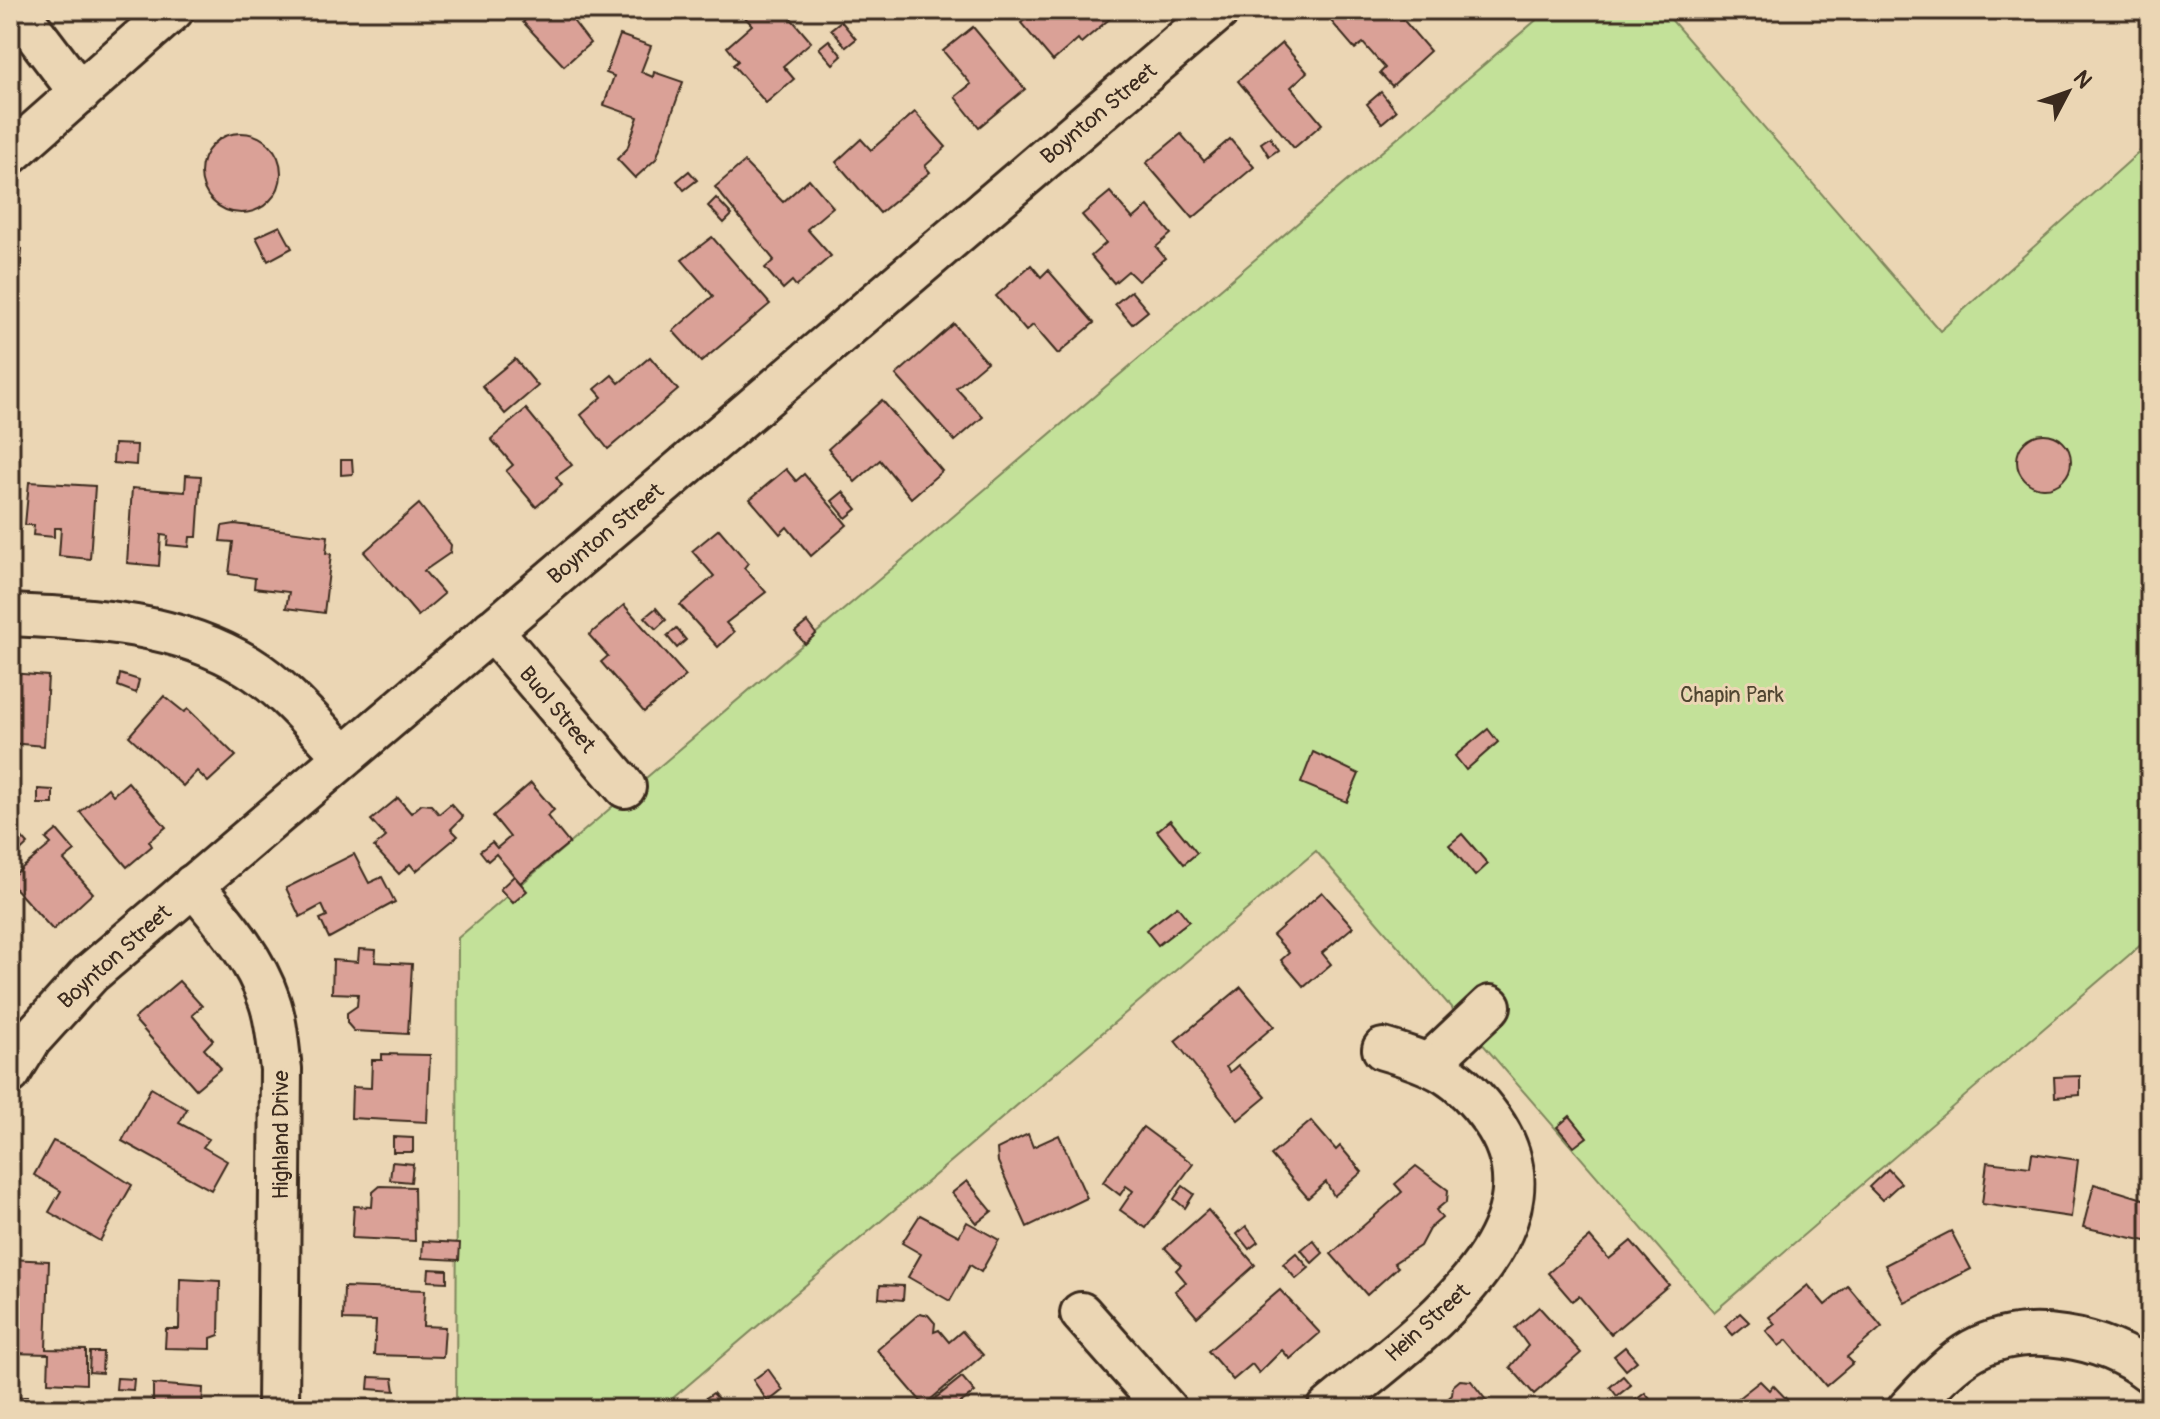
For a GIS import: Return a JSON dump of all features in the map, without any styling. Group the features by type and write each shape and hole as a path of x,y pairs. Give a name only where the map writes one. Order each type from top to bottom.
{"street":[{"path":"17,10 80,93"},
{"path":"10,154 173,10"},
{"name":"Boynton Street","path":"10,1073 31,1039 59,1004 193,885 1219,10"},
{"path":"10,615 142,626 202,642 250,667 287,698 343,755"},
{"name":"Buol Street","path":"492,630 625,787"},
{"name":"Highland Drive","path":"193,885 230,930 250,962 269,1000 275,1024 281,1069 278,1409"},
{"path":"1430,1063 1490,1006"},
{"name":"Hein Street","path":"1328,1409 1461,1295 1491,1257 1509,1215 1513,1180 1502,1135 1461,1082 1430,1063 1383,1049"},
{"path":"1081,1313 1166,1409"},
{"path":"1908,1409 1941,1375 1973,1350 2014,1337 2076,1338 2130,1357 2150,1372"}],"green space":[{"name":"Chapin Park","path":"1548,10 1663,10 1940,331 2145,147 2150,153 2150,937 1714,1312 1316,851 660,1409 456,1409 458,938"}],"building":[{"path":"537,10 581,10 571,18 590,43 564,66 523,22"},
{"path":"746,10 784,10 811,42 783,66 794,79 766,103 733,65 738,61 727,47 752,25 742,14"},
{"path":"1037,10 1120,10 1081,43 1078,39 1053,61 1021,23"},
{"path":"1328,10 1395,10 1430,51 1392,86 1380,73 1385,68 1363,43 1355,49 1324,13"},
{"path":"841,21 856,39 846,47 831,29"},
{"path":"973,27 1025,89 979,127 955,97 971,84 943,51"},
{"path":"620,35 651,46 641,72 653,77 654,72 683,82 656,159 635,178 617,159 627,149 638,117 604,105 614,76 606,73"},
{"path":"829,40 842,56 833,64 819,48"},
{"path":"1282,43 1307,72 1291,87 1322,124 1294,148 1238,81"},
{"path":"1381,92 1396,111 1382,123 1367,104"},
{"path":"915,112 946,147 925,166 930,172 880,213 836,162 861,139 871,150"},
{"path":"241,133 256,136 269,145 278,158 281,173 278,188 269,201 256,210 241,213 226,210 213,201 204,188 201,173 204,158 213,145 226,136"},
{"path":"1181,134 1204,161 1230,139 1254,167 1193,218 1146,163"},
{"path":"1270,137 1278,150 1269,156 1261,143"},
{"path":"744,162 783,202 809,179 833,207 807,229 831,256 796,286 792,281 783,289 765,268 774,260 715,187"},
{"path":"689,171 697,180 684,190 677,181"},
{"path":"1110,192 1133,219 1148,206 1171,234 1156,247 1165,258 1138,281 1128,271 1114,283 1091,256 1106,243 1082,215"},
{"path":"716,198 732,215 724,223 708,206"},
{"path":"280,226 292,248 268,261 256,237"},
{"path":"712,237 770,304 701,362 673,331 713,296 682,260"},
{"path":"10,248 22,249 11,377 10,377"},
{"path":"1031,265 1041,277 1048,270 1094,323 1058,354 1033,325 1026,331 996,296"},
{"path":"1131,291 1148,311 1132,324 1115,304"},
{"path":"954,324 987,362 956,388 983,417 955,441 896,375"},
{"path":"650,357 678,390 608,449 581,415 602,397 595,389 612,375 619,383"},
{"path":"515,359 538,386 505,414 482,386"},
{"path":"882,400 942,471 911,498 880,460 855,482 828,449"},
{"path":"526,409 572,465 556,477 562,485 536,507 506,471 513,465 491,439"},
{"path":"2044,434 2063,442 2071,461 2063,480 2044,488 2025,480 2017,461 2025,442"},
{"path":"114,444 137,445 136,465 113,463"},
{"path":"341,460 352,460 353,474 341,475"},
{"path":"786,469 796,481 804,474 847,525 811,556 787,527 780,534 750,499"},
{"path":"186,475 201,476 197,537 190,537 189,547 167,545 168,536 161,535 159,566 127,563 132,488 185,492"},
{"path":"29,482 95,486 90,559 59,556 61,528 54,528 54,537 33,535 34,525 25,525"},
{"path":"843,492 857,509 846,518 832,501"},
{"path":"419,504 451,545 450,553 424,571 444,594 418,616 364,552"},
{"path":"235,524 328,536 326,553 331,554 324,613 286,608 289,592 254,588 255,578 229,574 233,542 220,541 222,526"},
{"path":"719,529 748,563 744,568 766,592 726,623 734,632 718,647 680,605 714,576 692,551"},
{"path":"624,605 686,676 644,712 601,662 608,656 589,635"},
{"path":"656,608 666,620 656,629 645,617"},
{"path":"807,622 816,634 805,644 795,632"},
{"path":"676,628 686,640 677,648 667,636"},
{"path":"10,673 48,676 44,746 10,743"},
{"path":"120,674 139,680 136,693 118,686"},
{"path":"164,696 184,712 188,709 236,756 208,782 197,771 183,786 129,736"},
{"path":"1488,729 1498,742 1466,770 1455,756"},
{"path":"1313,752 1359,774 1347,802 1301,783"},
{"path":"128,782 166,827 149,841 152,846 127,867 80,812 108,788 113,795"},
{"path":"531,783 554,810 547,816 569,843 520,883 496,854 488,861 480,851 492,842 497,848 510,837 493,816"},
{"path":"38,789 53,790 53,804 38,804"},
{"path":"398,798 411,813 422,804 431,805 439,814 451,804 463,817 451,829 458,836 416,871 410,864 399,874 374,847 386,837 371,820"},
{"path":"1170,820 1197,853 1184,864 1157,831"},
{"path":"10,824 28,844 10,861"},
{"path":"57,830 75,851 64,860 93,893 53,930 10,883 10,878 51,844 46,839"},
{"path":"1462,834 1488,864 1475,876 1449,845"},
{"path":"354,854 369,883 382,877 395,902 329,938 320,919 327,916 322,905 300,917 286,888"},
{"path":"514,876 527,891 513,903 500,889"},
{"path":"1322,892 1353,927 1322,953 1331,964 1304,987 1281,960 1289,953 1273,935"},
{"path":"1177,906 1189,921 1158,945 1146,930"},
{"path":"359,949 376,950 375,962 412,964 408,1034 354,1031 347,1023 347,1013 357,1006 358,994 332,993 333,960 358,962"},
{"path":"179,981 202,1006 192,1015 213,1040 204,1049 221,1068 196,1089 134,1019"},
{"path":"1241,987 1274,1026 1226,1067 1230,1072 1238,1065 1266,1097 1238,1120 1175,1041"},
{"path":"382,1054 430,1055 427,1122 351,1118 352,1087 371,1088 372,1060 382,1060"},
{"path":"2080,1076 2080,1095 2055,1097 2054,1077"},
{"path":"151,1088 187,1109 179,1123 209,1139 203,1147 227,1161 211,1190 122,1141"},
{"path":"1570,1116 1587,1137 1574,1147 1557,1127"},
{"path":"1311,1121 1336,1150 1340,1146 1362,1172 1334,1196 1326,1182 1308,1198 1271,1155"},
{"path":"1143,1127 1193,1164 1146,1228 1120,1210 1133,1191 1126,1186 1120,1195 1103,1182"},
{"path":"1028,1134 1033,1147 1059,1135 1087,1198 1027,1227 998,1162 997,1149"},
{"path":"393,1137 413,1138 413,1152 393,1152"},
{"path":"53,1141 83,1154 132,1185 100,1241 49,1212 61,1191 34,1175"},
{"path":"2032,1153 2078,1160 2071,1217 1982,1204 1987,1162 2030,1167"},
{"path":"392,1162 413,1164 411,1182 390,1180"},
{"path":"1416,1166 1448,1190 1447,1201 1436,1210 1442,1218 1429,1229 1420,1246 1394,1263 1398,1267 1367,1295 1331,1254 1402,1192 1395,1184"},
{"path":"1888,1169 1901,1183 1882,1200 1869,1187"},
{"path":"967,1181 992,1211 977,1223 952,1193"},
{"path":"2094,1184 2150,1201 2150,1242 2083,1227"},
{"path":"380,1186 414,1187 415,1241 352,1238 354,1206 372,1207 373,1192"},
{"path":"1183,1186 1194,1194 1185,1208 1174,1199"},
{"path":"1208,1210 1255,1265 1197,1317 1175,1291 1186,1282 1176,1270 1181,1265 1165,1248"},
{"path":"920,1215 959,1236 967,1222 999,1240 981,1272 970,1265 950,1301 908,1277 921,1254 902,1243"},
{"path":"1246,1226 1258,1242 1249,1249 1237,1234"},
{"path":"1951,1231 1971,1269 1905,1303 1885,1265"},
{"path":"1590,1237 1609,1259 1631,1241 1669,1285 1611,1334 1579,1296 1572,1301 1548,1273"},
{"path":"1313,1240 1323,1253 1312,1263 1301,1250"},
{"path":"423,1241 460,1243 459,1260 422,1258"},
{"path":"1296,1253 1309,1268 1296,1279 1283,1264"},
{"path":"10,1259 49,1261 46,1349 86,1350 86,1384 48,1382 49,1354 10,1353"},
{"path":"429,1269 447,1270 447,1282 428,1281"},
{"path":"180,1279 220,1281 219,1335 211,1338 211,1349 165,1348 166,1329 179,1329"},
{"path":"880,1285 904,1286 903,1300 879,1298"},
{"path":"1808,1285 1825,1305 1848,1286 1882,1327 1847,1357 1853,1363 1826,1386 1787,1340 1779,1346 1766,1331 1775,1324 1769,1317"},
{"path":"344,1287 425,1290 423,1326 445,1327 443,1357 374,1355 376,1321 343,1320"},
{"path":"1280,1290 1320,1333 1290,1359 1282,1350 1259,1373 1252,1364 1233,1380 1208,1351"},
{"path":"1539,1307 1581,1353 1534,1394 1510,1367 1528,1346 1515,1328"},
{"path":"920,1313 928,1315 935,1323 934,1332 939,1330 949,1342 962,1331 983,1355 924,1405 877,1350"},
{"path":"1740,1313 1749,1322 1733,1335 1725,1326"},
{"path":"1625,1347 1637,1361 1626,1370 1614,1356"},
{"path":"90,1352 103,1352 102,1373 89,1372"},
{"path":"768,1369 783,1390 768,1402 753,1380"},
{"path":"1623,1376 1631,1385 1617,1396 1610,1387"},
{"path":"369,1377 393,1378 395,1391 368,1389"},
{"path":"962,1377 975,1392 952,1409 922,1409"},
{"path":"117,1378 134,1379 133,1390 116,1389"},
{"path":"1460,1380 1471,1381 1493,1409 1436,1409 1452,1395 1453,1386"},
{"path":"1760,1381 1769,1390 1773,1385 1796,1409 1738,1409 1732,1403"},
{"path":"153,1384 203,1388 202,1409 153,1409"},
{"path":"713,1393 727,1409 693,1407"},
{"path":"1645,1393 1654,1404 1648,1409 1637,1409 1632,1403"},
{"path":"10,1397 27,1397 27,1409 10,1409"},
{"path":"349,1400 428,1401 427,1409 349,1409"}]}
